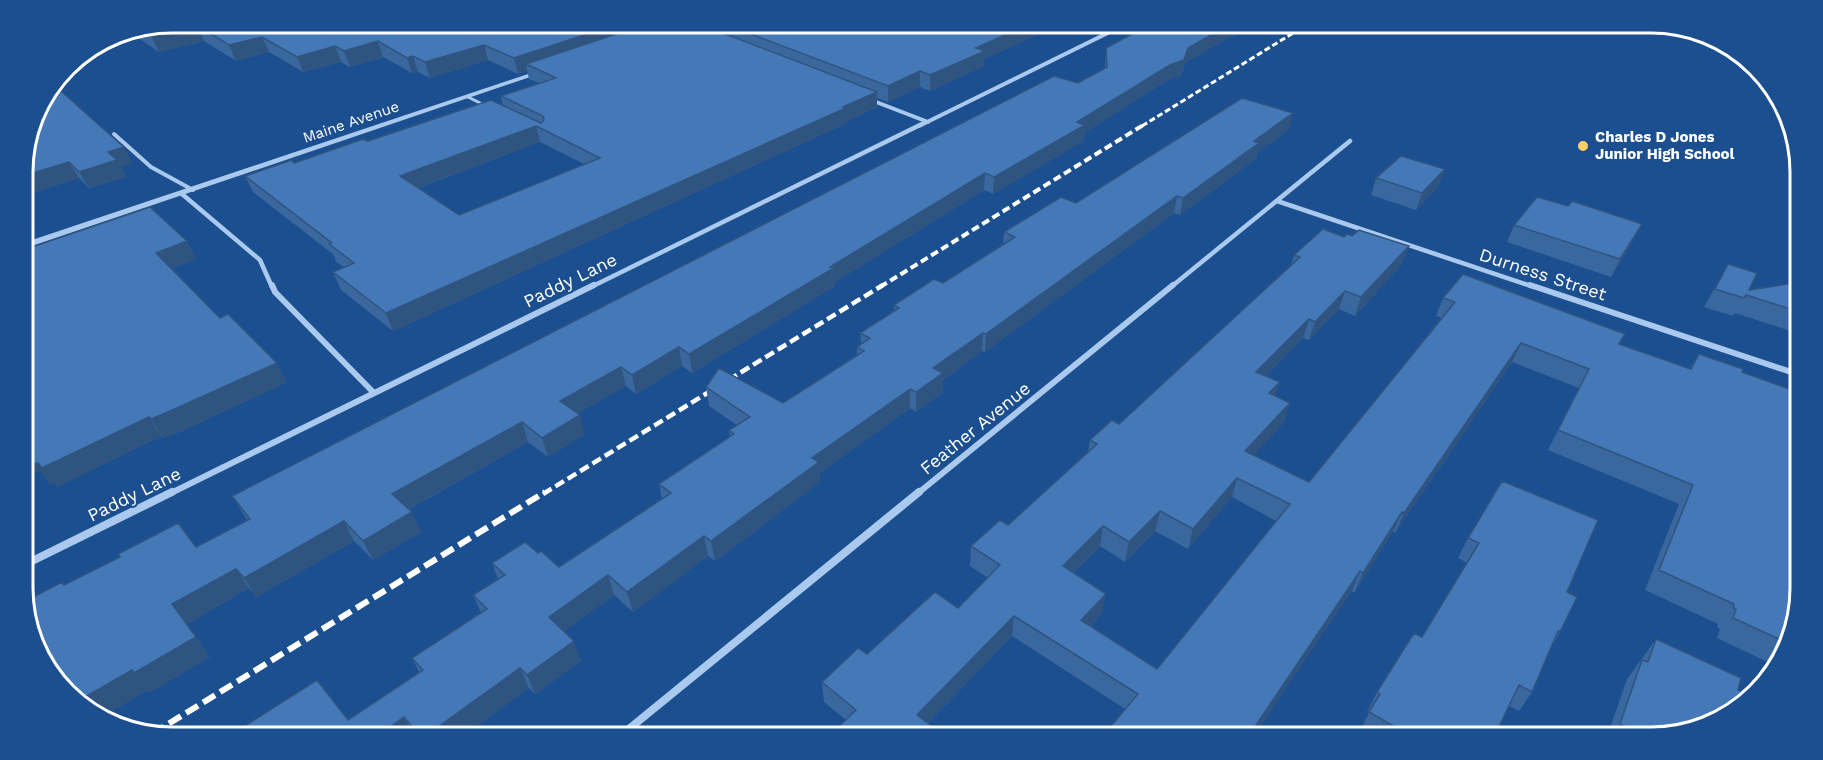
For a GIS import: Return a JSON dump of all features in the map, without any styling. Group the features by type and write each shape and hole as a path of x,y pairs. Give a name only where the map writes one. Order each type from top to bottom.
{"street":[{"name":"Paddy Lane","path":"33,561 1108,33"},
{"name":"Maine Avenue","path":"33,243 545,70"},
{"path":"862,96 928,122"},
{"name":"Feather Avenue","path":"631,727 1350,141"},
{"path":"182,194 233,234 260,260 275,292 374,393"},
{"name":"Durness Street","path":"1277,201 1790,372"}],"lane":[{"path":"468,96 487,106"},
{"path":"114,134 152,167 193,190"}],"building":[{"path":"169,33 152,37 149,35"},
{"path":"209,33 590,33 514,58 484,45 425,62 413,56 407,58 378,41 344,51 335,46 297,57 262,37 229,45"},
{"path":"619,33 723,33 877,92 843,107 846,108 386,313 333,272 354,263 329,244 332,243 245,176 292,160 294,163 363,139 368,141 491,100 541,123 544,120 543,116 501,96 556,78 526,64","holes":["536,126 600,158 459,215 400,176"]},
{"path":"748,33 1009,33 976,48 985,51 930,75 920,71 888,86"},
{"path":"1134,33 1215,33 1188,48 1184,60 1170,65 1077,122 1085,125 994,177 985,173 830,267 834,268 689,354 679,347 632,375 621,367 560,401 580,415 542,438 522,422 392,494 412,512 363,541 344,521 244,578 236,569 172,604 196,637 134,673 132,670 85,697 67,680 47,650 40,633 33,597 62,582 64,585 120,557 118,554 178,523 196,547 250,519 232,496 1054,76 1078,83 1107,67 1106,48"},
{"path":"60,90 124,147 108,152 117,160 79,172 69,162 33,173 38,136 47,110"},
{"path":"1242,98 1293,113 1254,141 1259,143 1183,198 1177,196 986,334 983,333 933,368 943,373 916,392 910,389 812,458 819,462 711,541 704,536 627,592 608,575 549,617 574,641 527,675 520,668 438,727 412,727 404,717 390,727 243,727 317,680 348,720 423,670 412,658 487,609 473,595 505,575 492,563 525,542 538,553 541,551 559,567 671,493 659,484 734,434 729,430 750,417 706,387 719,368 783,403 864,351 857,347 870,338 860,333 899,308 894,305 934,279 943,283 1015,237 1004,232 1061,197 1076,203"},
{"path":"1401,156 1445,169 1422,193 1376,178"},
{"path":"1537,197 1568,206 1572,201 1642,224 1620,259 1514,225"},
{"path":"150,207 187,241 156,253 220,318 228,314 277,363 168,412 151,419 149,417 42,468 33,461 33,247"},
{"path":"1323,229 1344,237 1347,234 1352,236 1359,230 1409,246 1361,297 1345,291 1315,322 1309,319 1256,372 1280,382 1269,393 1290,403 1245,451 1309,482 1455,302 1443,298 1463,274 1625,334 1619,344 1691,369 1699,354 1743,369 1742,372 1790,389 1790,597 1780,639 1733,618 1736,609 1733,608 1734,604 1659,570 1693,485 1558,430 1589,369 1521,343 1404,513 1402,512 1363,573 1360,571 1255,727 1110,727 1138,694 1014,616 917,715 933,727 838,727 856,710 822,682 858,648 867,654 935,592 958,608 1000,565 971,546 1000,520 1008,525 1097,444 1090,440 1112,420 1119,424 1300,257 1294,255","holes":["1237,478 1290,504 1157,669 1081,620 1106,594 1063,566 1103,526 1129,542 1160,511 1193,529"]},
{"path":"1728,264 1757,273 1749,290 1790,284 1790,309 1746,295 1744,298 1715,289"},
{"path":"1502,481 1598,520 1567,592 1577,597 1560,632 1558,631 1532,692 1519,685 1499,727 1395,727 1369,712 1380,694 1377,692 1414,633 1422,637 1479,543 1468,538"},
{"path":"1656,639 1741,678 1738,690 1743,692 1721,708 1687,722 1660,727 1626,727 1620,724 1642,660 1648,662"}],"railway":[{"path":"1142,126 1293,33"},
{"path":"880,287 1145,124"},
{"path":"543,494 883,285"},
{"path":"164,727 545,492"}],"place":[{"name":"Charles D Jones Junior High School","path":"1583,146"}]}
